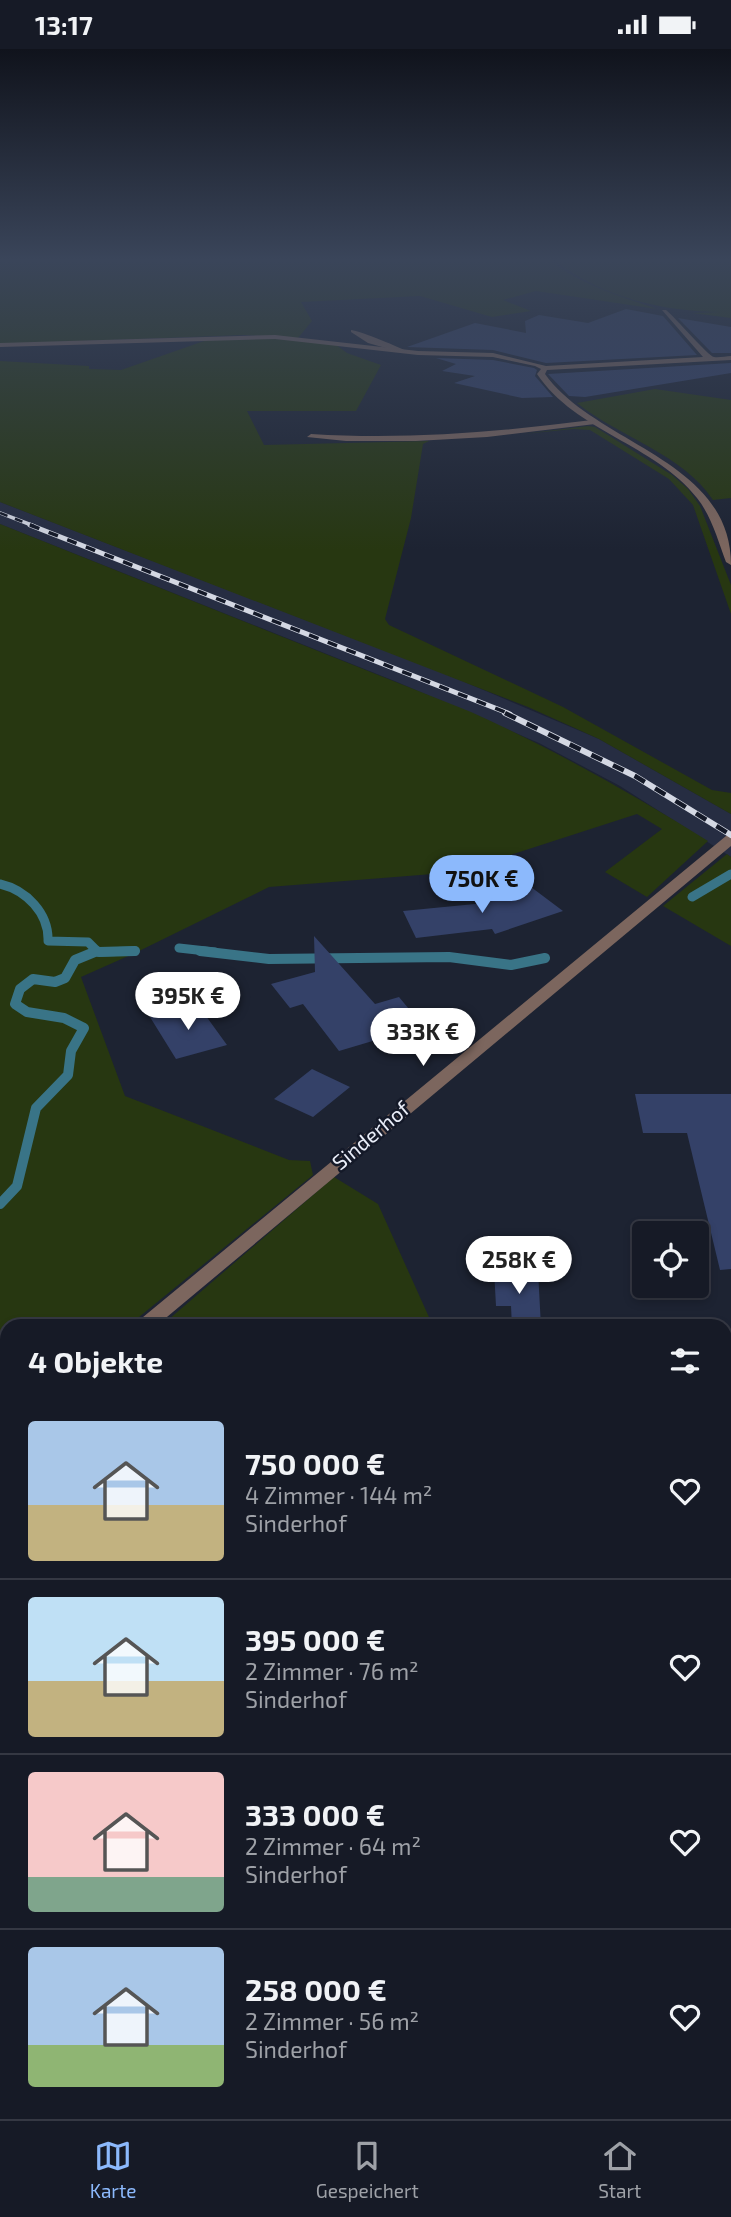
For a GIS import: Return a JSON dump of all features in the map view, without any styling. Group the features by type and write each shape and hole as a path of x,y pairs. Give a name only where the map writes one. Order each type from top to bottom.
{"street":[{"path":"504,357 545,368 731,358"},
{"path":"708,357 712,359"},
{"path":"545,368 541,374 548,385 592,422 674,471 696,490 709,509 731,562"},
{"path":"311,437 414,440 528,431 592,422"},
{"name":"Sinderhof","path":"151,1319 731,839"}],"shaded area":[{"path":"0,502 441,672 599,739 731,814 731,857 620,786 539,743 397,682 0,524"}],"green space":[{"path":"159,357 357,357 381,365 356,411 247,411 264,445 429,441 423,444 411,518 385,619 389,625 563,707 712,790 731,793 731,814 599,739 528,707 0,502 0,361 121,370"},
{"path":"655,389 731,400 731,498 713,500 685,470 577,403"},
{"path":"595,427 672,475 688,489 700,506 731,585 731,614 693,505 669,479 590,430 523,434"},
{"path":"0,524 471,712 592,773 708,841 647,897 605,872 662,829 637,814 458,872 269,887 81,977 125,1096 289,1160 310,1161 313,1175 137,1319 0,1319"},
{"path":"727,854 731,857 731,946 663,906"},
{"path":"334,1177 378,1204 430,1319 169,1319"}],"building":[{"path":"520,357 667,357 546,363"},
{"path":"436,358 493,360 534,368 537,370 535,376 553,397 522,398 454,383 475,376 442,371 456,364"},
{"path":"731,363 731,373 585,397 569,396 548,374"},
{"path":"531,887 563,911 495,934 492,929 416,938 403,911 485,903"},
{"path":"314,936 375,1004 399,997 423,1026 339,1051 303,1004 290,1008 271,984 315,972"},
{"path":"198,1005 227,1045 176,1059 150,1017"},
{"path":"312,1069 350,1087 313,1117 274,1099"},
{"path":"635,1094 731,1094 731,1269 720,1270 687,1133 643,1133"},
{"path":"494,1269 538,1270 541,1319 512,1319 511,1306 496,1306"}],"waterway":[{"path":"692,897 731,874"},
{"path":"0,884 19,891 34,904 45,921 48,941 88,942 97,951"},
{"path":"179,948 215,952"},
{"path":"0,1204 17,1186 36,1108 68,1075 71,1051 84,1028 64,1018 27,1012 15,1004 20,989 33,979 55,982 65,978 75,960 97,951"},
{"path":"99,952 135,951"},
{"path":"200,951 269,959 449,957 511,965 545,958"}],"railway":[{"path":"0,513 34,526"},
{"path":"30,525 510,714"},
{"path":"505,713 635,776 731,835"}]}
